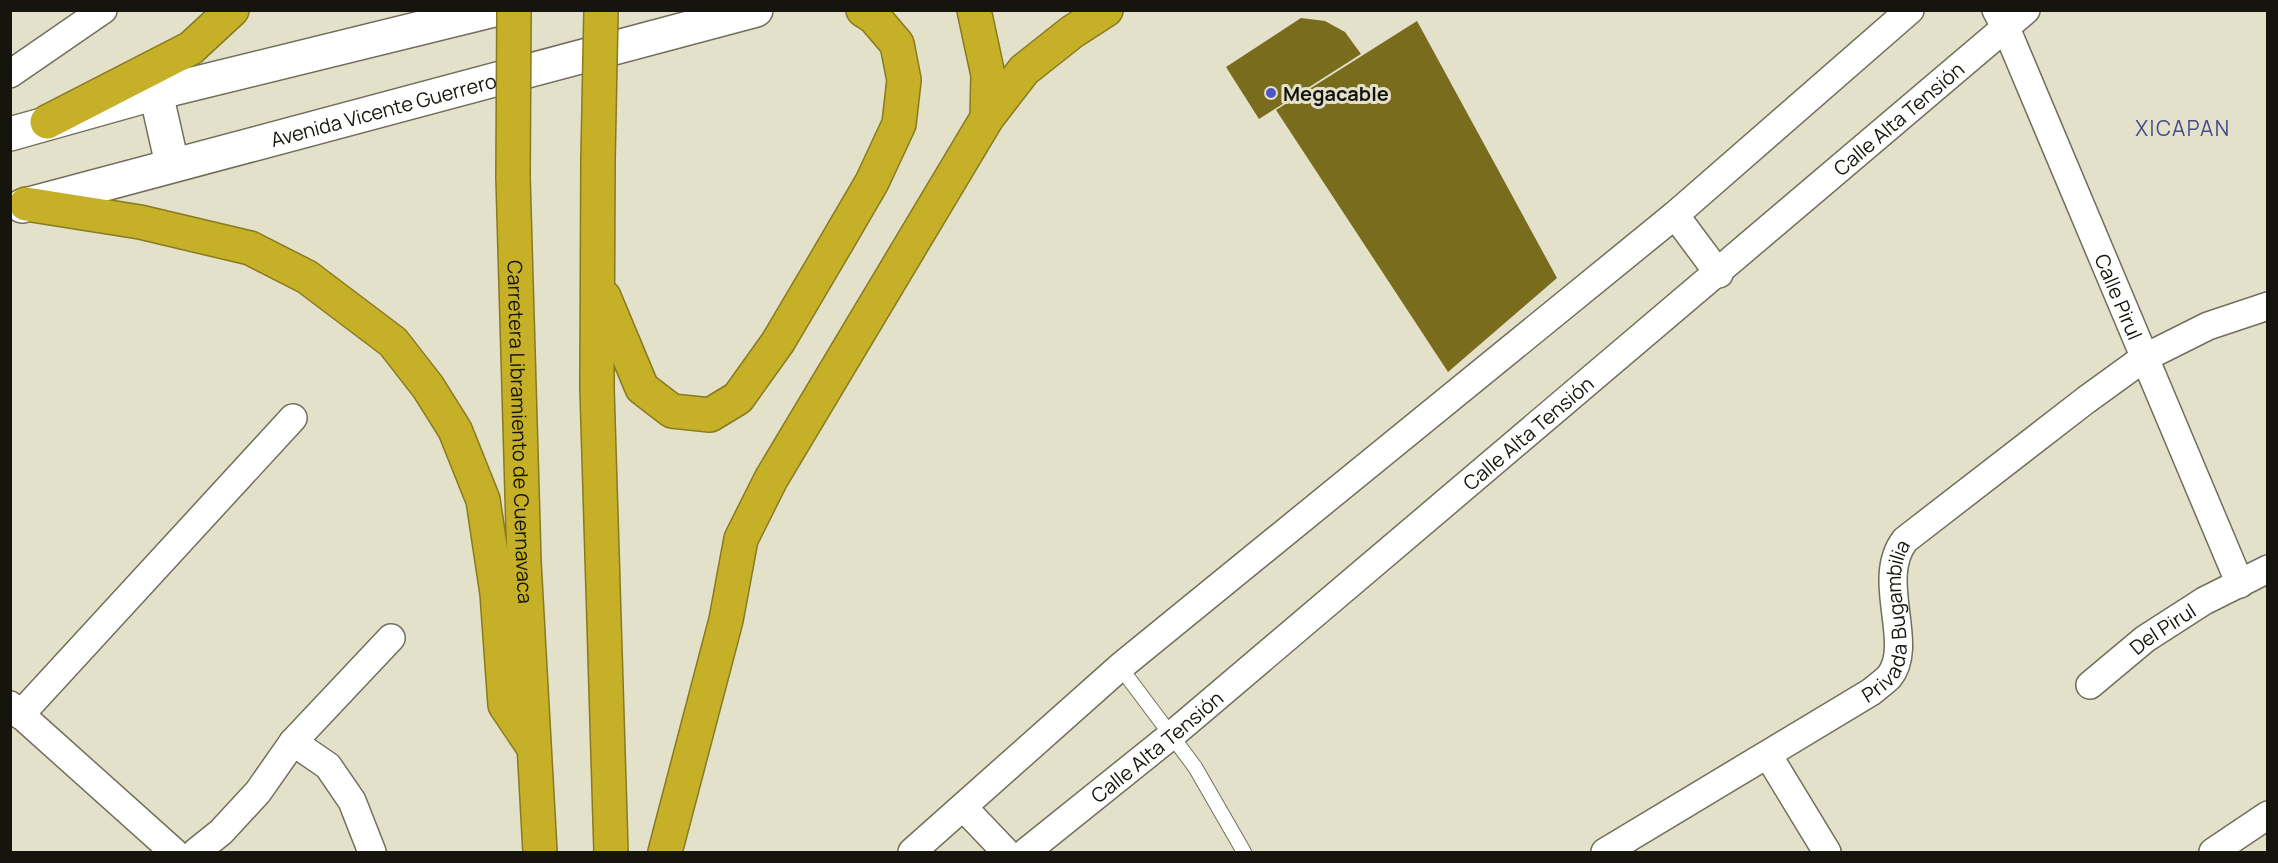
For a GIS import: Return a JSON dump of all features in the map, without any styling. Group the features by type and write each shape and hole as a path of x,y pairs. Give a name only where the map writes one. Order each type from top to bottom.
{"highway":[{"path":"47,122 191,48 232,10"},
{"name":"Carretera Libramiento de Cuernavaca","path":"514,10 513,177 517,374 540,852"},
{"path":"600,10 597,388 611,852"},
{"path":"598,283 642,388 672,411 710,415 738,398 778,342 831,252 872,182 899,124 904,80 897,44 874,17 863,10"},
{"path":"974,10 988,75 987,118"},
{"path":"664,852 726,620 741,538 771,479 987,118 1023,70 1072,32 1106,10"},
{"path":"18,207 140,222 250,248 307,277 393,342 428,387 455,430 483,500 497,593 505,705 534,748"}],"main road":[{"path":"10,134 156,93 494,10"},
{"name":"Avenida Vicente Guerrero","path":"18,207 172,164 756,10"},
{"path":"156,93 172,164"}],"street":[{"path":"912,852 1120,667 1675,215 1910,10"},
{"path":"10,74 102,11"},
{"name":"Calle Alta Tensión","path":"1026,852 1173,734 1719,274 2010,16"},
{"name":"Calle Pirul","path":"2010,16 2144,358 2240,584"},
{"path":"1675,215 1719,274"},
{"name":"Privada Bugambilia","path":"1605,852 1872,692 1891,675 1899,652 1892,571 1896,552 1905,540 2086,399 2144,358 2208,326 2268,306"},
{"path":"174,852 15,710 293,418"},
{"name":"Del Pirul","path":"2090,685 2145,639 2204,601 2268,569"},
{"path":"196,852 221,832 258,792 293,742 391,638"},
{"path":"293,742 328,766 352,801 372,852"},
{"path":"1768,755 1827,852"},
{"path":"963,807 1006,852"},
{"path":"2213,852 2268,815"}],"lane":[{"path":"1120,667 1173,734 1196,768 1244,852"}],"building":[{"name":"Megacable","path":"1301,18 1325,21 1345,32 1361,54 1259,119 1226,67"},
{"path":"1417,21 1557,278 1448,372 1276,110"}],"place":[{"name":"Megacable","path":"1271,93"}],"district":[{"name":"XICAPAN","path":"2183,128"}]}
